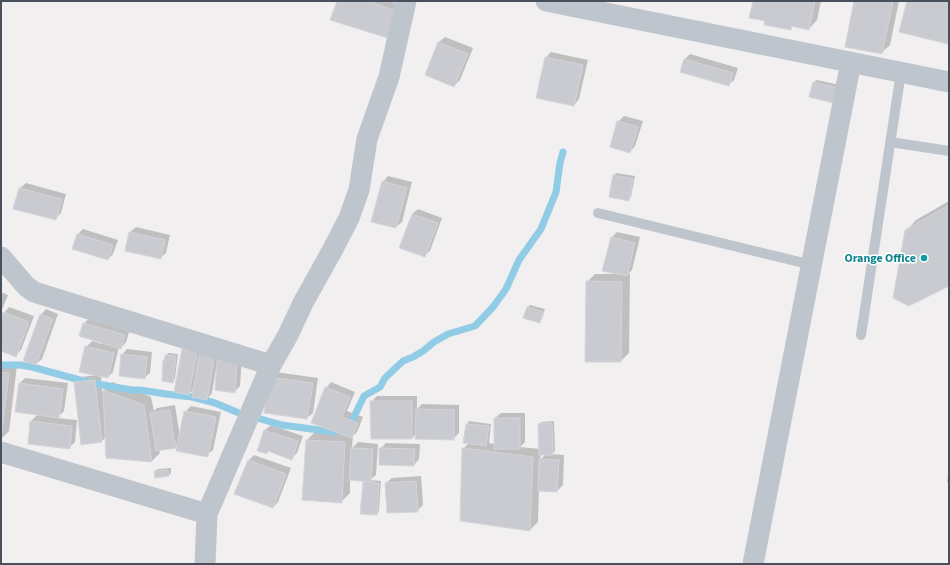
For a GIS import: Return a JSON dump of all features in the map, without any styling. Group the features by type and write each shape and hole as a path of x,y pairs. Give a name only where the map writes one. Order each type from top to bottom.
{"street":[{"path":"205,564 207,514 271,365 288,335 303,303 334,249 349,218 359,190 368,139 388,77 406,1"},
{"path":"546,1 949,82"},
{"path":"753,564 851,62"},
{"path":"1,257 26,286 34,292 271,365"},
{"path":"1,452 207,514"}],"lane":[{"path":"860,335 901,72"},
{"path":"890,142 949,151"},
{"path":"598,214 812,265"}],"building":[{"path":"337,1 367,1 400,12 391,39 330,20"},
{"path":"753,1 815,1 809,30 791,26 791,30 764,25 765,21 749,18"},
{"path":"854,1 893,1 882,54 845,47"},
{"path":"907,1 949,1 948,44 899,32"},
{"path":"438,42 468,54 454,87 425,75"},
{"path":"545,57 583,65 574,106 536,98"},
{"path":"684,59 733,73 729,86 680,72"},
{"path":"813,82 842,89 838,104 809,97"},
{"path":"617,121 638,127 630,153 610,147"},
{"path":"613,175 633,179 629,201 609,197"},
{"path":"382,181 407,188 396,228 371,222"},
{"path":"19,188 62,199 56,220 13,209"},
{"name":"Orange Office","path":"949,205 949,286 909,306 893,298 905,230"},
{"path":"412,214 438,223 425,257 399,248"},
{"path":"129,232 165,240 161,259 125,251"},
{"path":"77,234 113,245 108,260 72,249"},
{"path":"611,237 635,243 627,276 602,271"},
{"path":"586,281 622,282 621,362 585,362"},
{"path":"527,307 543,312 540,323 523,318"},
{"path":"3,312 29,322 16,357 1,351 1,317"},
{"path":"40,314 53,319 36,365 23,361"},
{"path":"83,323 125,335 121,349 79,336"},
{"path":"85,346 114,353 108,378 79,372"},
{"path":"182,349 197,352 189,395 174,392"},
{"path":"200,350 215,352 207,400 192,397"},
{"path":"121,354 147,357 145,379 119,376"},
{"path":"165,355 176,356 173,383 162,381 163,360 164,361"},
{"path":"217,360 237,361 235,393 215,390"},
{"path":"1,372 9,373 1,440"},
{"path":"270,377 313,383 307,419 264,413"},
{"path":"95,380 102,442 81,445 74,382"},
{"path":"19,383 63,389 59,418 15,412"},
{"path":"325,387 350,397 342,417 358,423 352,438 311,423"},
{"path":"103,390 144,405 152,462 106,458"},
{"path":"370,401 412,401 412,439 371,439"},
{"path":"416,409 454,410 454,440 415,439"},
{"path":"170,410 176,448 156,451 150,413"},
{"path":"184,411 216,417 208,457 176,451"},
{"path":"494,418 520,418 520,449 494,449"},
{"path":"30,421 72,426 70,449 28,444"},
{"path":"552,423 553,455 539,455 538,424"},
{"path":"466,424 489,426 486,446 463,443"},
{"path":"264,430 298,441 292,460 268,451 267,454 257,451"},
{"path":"306,440 345,442 342,503 302,500"},
{"path":"351,448 373,449 371,482 349,480"},
{"path":"379,448 415,449 414,466 379,465"},
{"path":"462,448 533,457 530,531 460,521"},
{"path":"539,459 559,460 557,492 538,491"},
{"path":"248,460 286,474 273,508 234,494"},
{"path":"168,470 169,476 155,478 154,471"},
{"path":"416,481 418,512 387,513 385,483"},
{"path":"363,482 379,483 377,515 360,514"}],"waterway":[{"path":"1,365 20,365 32,367 87,382 132,390 192,397 215,403 239,413 282,425 334,432 352,421 364,396 380,387 385,378 403,361 413,357 448,334 475,326 493,307 506,289 519,260 541,229 556,192 563,152"}],"place":[{"name":"Orange Office","path":"924,258"}]}
